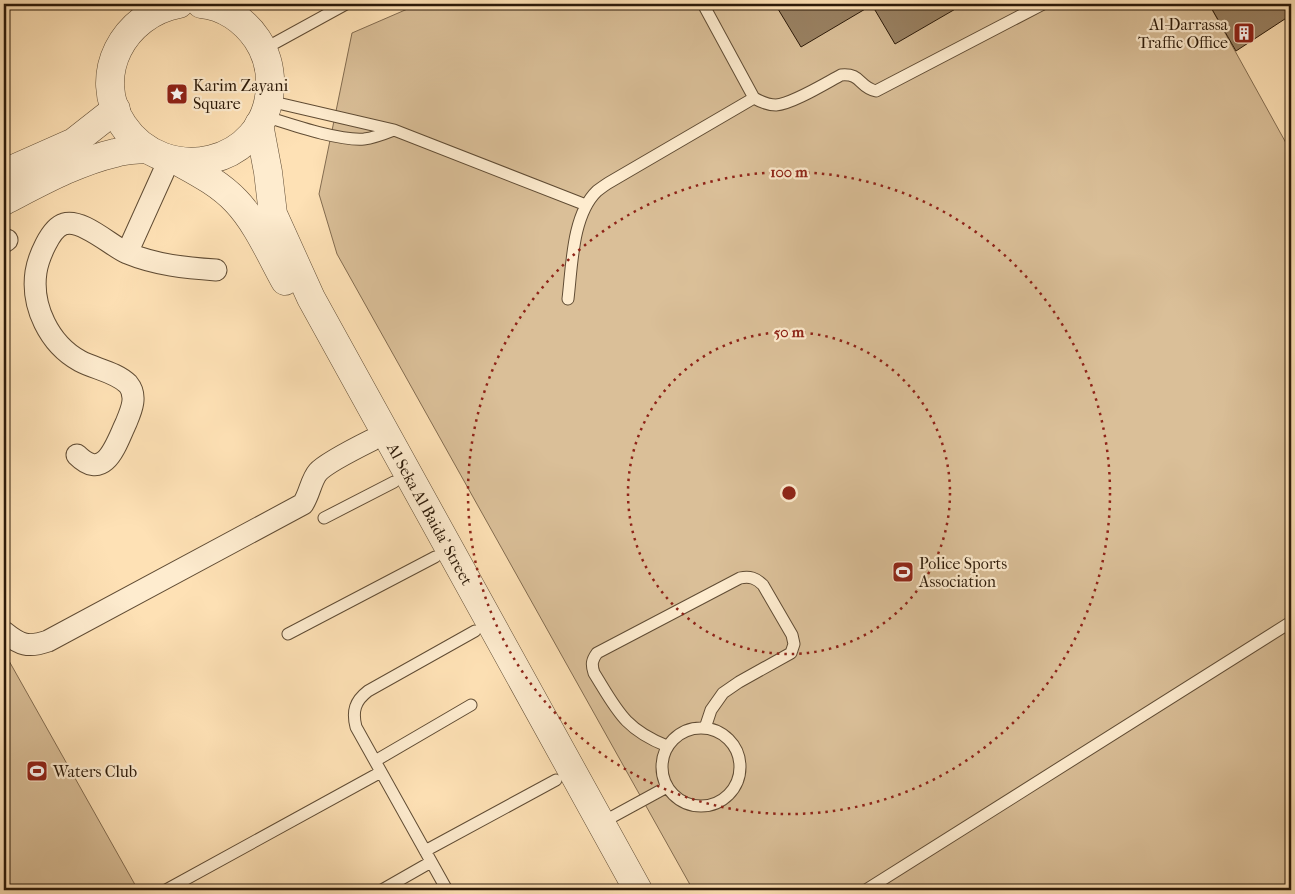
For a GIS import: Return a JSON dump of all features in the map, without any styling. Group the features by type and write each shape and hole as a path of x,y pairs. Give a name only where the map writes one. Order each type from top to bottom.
{"street":[{"path":"4,201 48,178 115,153 202,162 225,156 244,143 264,114 270,75 252,27 232,14 210,5 201,4"},
{"path":"165,157 128,132 116,110 111,92 111,74 115,56 123,40 134,26 148,14 170,5"},
{"path":"5,171 74,142 116,110"},
{"name":"Al Seka Al Baida' Street","path":"264,114 273,214 311,298 638,890"},
{"path":"127,253 165,157"},
{"name":"Al Seka Al Baida' Street","path":"165,157 216,184 237,201 254,225 616,890"},
{"path":"77,455 85,463 96,465 106,461 132,409 134,396 129,385 119,377 79,361 66,351 45,326 37,302 36,277 38,260 53,233 63,224 76,223 127,253 171,266 216,270"},
{"path":"4,632 16,642 35,646 48,641 303,504 309,494 313,479 319,470 372,440"}],"lane":[{"path":"252,27 346,4"},
{"path":"703,4 754,98 764,104 778,105 790,101 841,75 849,74 857,77 868,90 876,91 1043,4"},
{"path":"568,298 578,225 586,205 596,192 754,98"},
{"path":"264,114 394,130 586,205"},
{"path":"264,114 348,139 364,139 394,130"},
{"path":"324,518 394,482"},
{"path":"288,634 435,557"},
{"path":"667,746 649,739 633,728 620,714 594,672 592,666 593,659 597,653 740,578 757,579 764,585 792,635 794,644 791,653 723,693 712,710 705,728"},
{"path":"866,890 1291,622"},
{"path":"447,890 356,727 353,717 355,706 360,697 368,691 475,631"},
{"path":"375,761 471,705"},
{"path":"705,728 719,732 730,741 738,754 740,768 737,782 729,794 718,803 704,807 689,805 676,798 667,787 662,774 662,759 667,746 678,736 691,729 705,728"},
{"path":"166,890 381,772"},
{"path":"425,851 556,780"},
{"path":"601,823 667,787"},
{"path":"382,890 431,862"}],"shaded area":[{"name":"Police Sports Association","path":"419,4 1209,4 1291,152 1291,890 693,890 337,254 319,194 352,33"},
{"name":"Waters Club","path":"4,652 138,890 4,890"}],"building":[{"path":"775,4 964,4 895,44 872,5 801,47"},
{"name":"Al-Darrassa Traffic Office","path":"1209,4 1291,4 1291,15 1236,51"}],"place":[{"name":"Al-Darrassa Traffic Office","path":"1244,33"},
{"name":"Karim Zayani Square","path":"177,94"},
{"name":"Police Sports Association","path":"903,572"},
{"name":"Waters Club","path":"37,771"}]}
